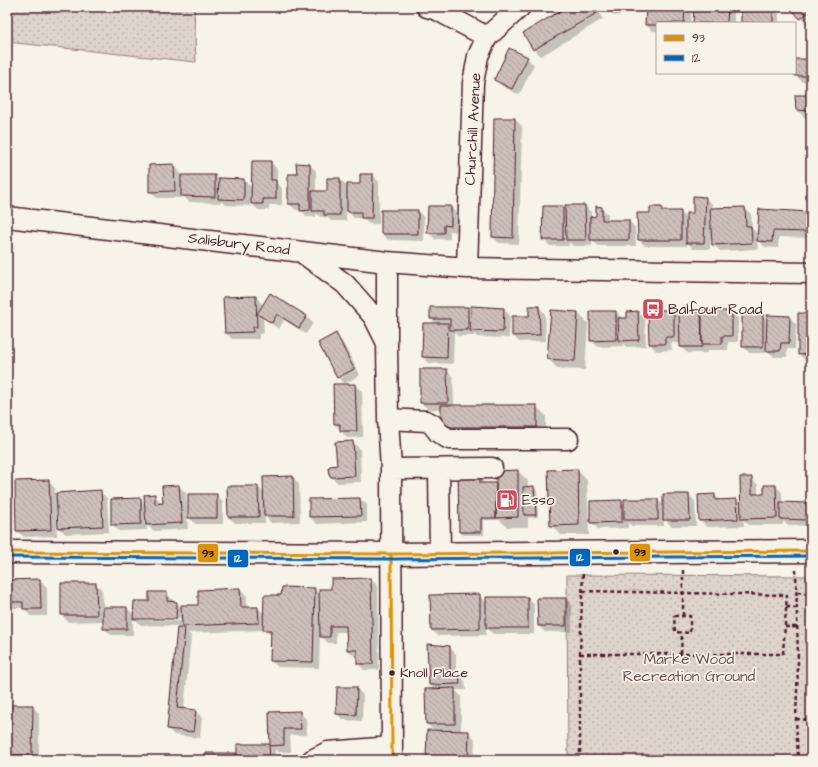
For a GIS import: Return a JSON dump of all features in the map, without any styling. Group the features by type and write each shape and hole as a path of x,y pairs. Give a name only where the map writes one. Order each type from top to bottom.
{"main road":[{"path":"7,552 391,554 804,552"}],"street":[{"path":"427,7 437,10 487,37"},
{"name":"Churchill Avenue","path":"467,268 473,83 478,56 487,37 520,7"},
{"name":"Salisbury Road","path":"7,218 301,252 345,284 374,317 387,343 388,419 391,469 392,753"},
{"path":"301,252 388,262 467,268 811,273"},
{"path":"387,343 388,262"},
{"path":"388,419 426,421 432,424 438,433 449,439 568,439"},
{"path":"391,469 492,468"},
{"path":"439,469 440,554"},
{"path":"312,760 328,752 392,753"}],"path":[{"path":"580,760 580,654 584,552"},
{"path":"798,760 796,719 798,662 796,592 804,552"},
{"path":"580,654 783,654 787,595 583,591"},
{"path":"796,592 811,594"},
{"path":"682,616 683,593"},
{"path":"786,607 797,608"},
{"path":"674,616 682,616 690,616 690,633 675,632 674,616"},
{"path":"785,627 797,627"},
{"path":"681,654 682,633"},
{"path":"796,719 811,720"}],"green space":[{"path":"7,7 194,7 196,62 7,42"},
{"name":"Marke Wood Recreation Ground","path":"567,575 811,576 811,760 568,760"}],"building":[{"path":"567,7 594,7 597,13 533,50 523,33"},
{"path":"606,7 627,7 607,10"},
{"path":"646,7 685,7 684,22 656,22 656,25 645,25"},
{"path":"694,7 728,7 727,22 693,22"},
{"path":"741,7 773,7 773,22 741,22"},
{"path":"790,7 811,7 811,10 800,19"},
{"path":"509,48 528,57 512,89 494,80"},
{"path":"796,59 811,59 811,76 795,76"},
{"path":"795,95 811,95 811,111 796,110"},
{"path":"494,118 515,118 513,238 492,237"},
{"path":"252,161 271,161 271,180 276,180 276,199 263,199 263,204 251,204"},
{"path":"296,163 310,164 310,210 300,211 300,204 288,204 288,174 297,174"},
{"path":"174,164 175,191 149,192 149,165"},
{"path":"360,174 373,174 372,218 361,218 361,212 347,212 347,184 360,184"},
{"path":"181,175 215,175 215,197 181,196"},
{"path":"219,178 244,179 244,200 218,199"},
{"path":"327,178 340,178 340,215 324,215 324,211 312,211 312,191 327,191"},
{"path":"693,196 706,197 704,243 686,243 686,213 693,213"},
{"path":"565,205 585,205 586,240 566,240"},
{"path":"428,206 451,206 451,226 444,225 444,233 427,233"},
{"path":"543,206 563,206 563,240 542,240"},
{"path":"596,206 602,207 602,220 629,220 629,240 590,240 590,217 596,216"},
{"path":"650,207 662,207 662,211 681,211 681,240 638,240 637,213 650,213"},
{"path":"745,207 746,226 751,226 752,243 712,245 710,208"},
{"path":"759,209 811,212 811,240 808,240 808,232 773,231 772,242 757,241"},
{"path":"381,210 418,210 418,234 381,234"},
{"path":"270,293 307,316 299,328 277,314 272,323 257,314"},
{"path":"256,296 257,327 253,327 253,332 225,333 223,297"},
{"path":"471,306 504,308 503,332 470,331"},
{"path":"529,306 539,306 540,335 512,336 512,316 529,316"},
{"path":"430,307 468,307 468,330 450,330 450,319 430,319"},
{"path":"551,310 578,312 575,361 547,359"},
{"path":"648,310 674,310 674,337 665,337 665,344 649,344"},
{"path":"590,311 616,311 616,340 590,341"},
{"path":"638,311 639,340 619,341 618,318 627,318 627,312"},
{"path":"701,311 702,347 680,347 679,312"},
{"path":"702,311 732,311 732,336 722,336 722,344 702,344"},
{"path":"798,313 811,313 811,354 798,355"},
{"path":"742,314 763,314 763,347 742,347"},
{"path":"767,315 790,316 789,343 781,343 780,351 766,351"},
{"path":"423,323 448,323 447,358 422,357"},
{"path":"336,333 354,369 337,378 318,343"},
{"path":"420,369 447,369 448,403 420,403"},
{"path":"333,384 355,384 357,431 340,431 340,424 334,424"},
{"path":"441,405 537,405 537,427 441,427"},
{"path":"353,441 355,476 331,477 328,468 330,466 337,465 335,442"},
{"path":"458,469 480,469 480,483 496,483 496,518 481,518 481,532 459,532"},
{"path":"578,469 579,525 550,526 548,470"},
{"name":"Esso","path":"518,470 518,517 496,518 496,471"},
{"path":"293,476 294,516 264,516 263,477"},
{"path":"740,477 752,477 752,494 764,494 764,485 776,485 777,518 741,519"},
{"path":"49,480 51,530 16,531 15,481"},
{"path":"179,485 182,523 146,525 144,495 155,494 155,504 163,503 162,486"},
{"path":"227,486 258,486 259,517 228,517"},
{"path":"534,486 536,515 524,515 523,487"},
{"path":"101,490 103,526 58,528 56,493"},
{"path":"188,494 217,494 217,518 188,518"},
{"path":"663,494 689,494 690,520 663,520"},
{"path":"715,494 715,500 737,499 738,519 699,521 698,495"},
{"path":"141,498 141,524 111,525 111,499"},
{"path":"360,498 361,516 309,517 309,499"},
{"path":"624,499 658,499 658,520 624,520"},
{"path":"622,500 622,522 590,523 590,501"},
{"path":"780,502 808,503 808,520 780,519"},
{"path":"371,578 373,664 357,664 357,650 347,650 346,626 330,626 330,637 320,637 319,589 331,589 331,579"},
{"path":"40,579 41,609 23,609 23,602 7,602 7,580"},
{"path":"61,583 96,583 97,615 61,615"},
{"path":"282,587 315,588 313,662 270,661 271,630 263,630 264,595 281,595"},
{"path":"240,588 241,607 258,607 259,623 182,626 181,605 198,605 198,590"},
{"path":"149,592 167,592 167,601 177,602 176,619 133,619 134,601 149,601"},
{"path":"480,594 480,629 431,630 430,595"},
{"path":"486,597 528,597 528,628 486,628"},
{"path":"537,598 566,598 566,626 538,626"},
{"path":"103,607 127,607 127,629 103,629"},
{"path":"177,628 185,628 177,708 196,710 193,732 167,729"},
{"path":"427,644 450,646 450,673 459,673 460,684 429,685"},
{"path":"337,687 357,687 356,715 336,714"},
{"path":"455,688 455,724 426,724 425,689"},
{"path":"10,705 33,705 32,755 10,755"},
{"path":"300,711 301,729 284,729 284,745 270,746 269,712"},
{"path":"427,730 469,731 468,760 426,760"},
{"path":"237,744 269,744 270,760 237,760"},
{"path":"205,753 236,753 236,760 205,760"}],"transit line":[{"name":"93","path":"7,552 391,554 811,551"},
{"name":"93","path":"391,554 392,760"},
{"name":"12","path":"7,557 391,559 811,556"}],"place":[{"name":"Balfour Road","path":"653,309"},
{"name":"Esso","path":"507,500"},
{"name":"Knoll Place","path":"392,673"}]}
